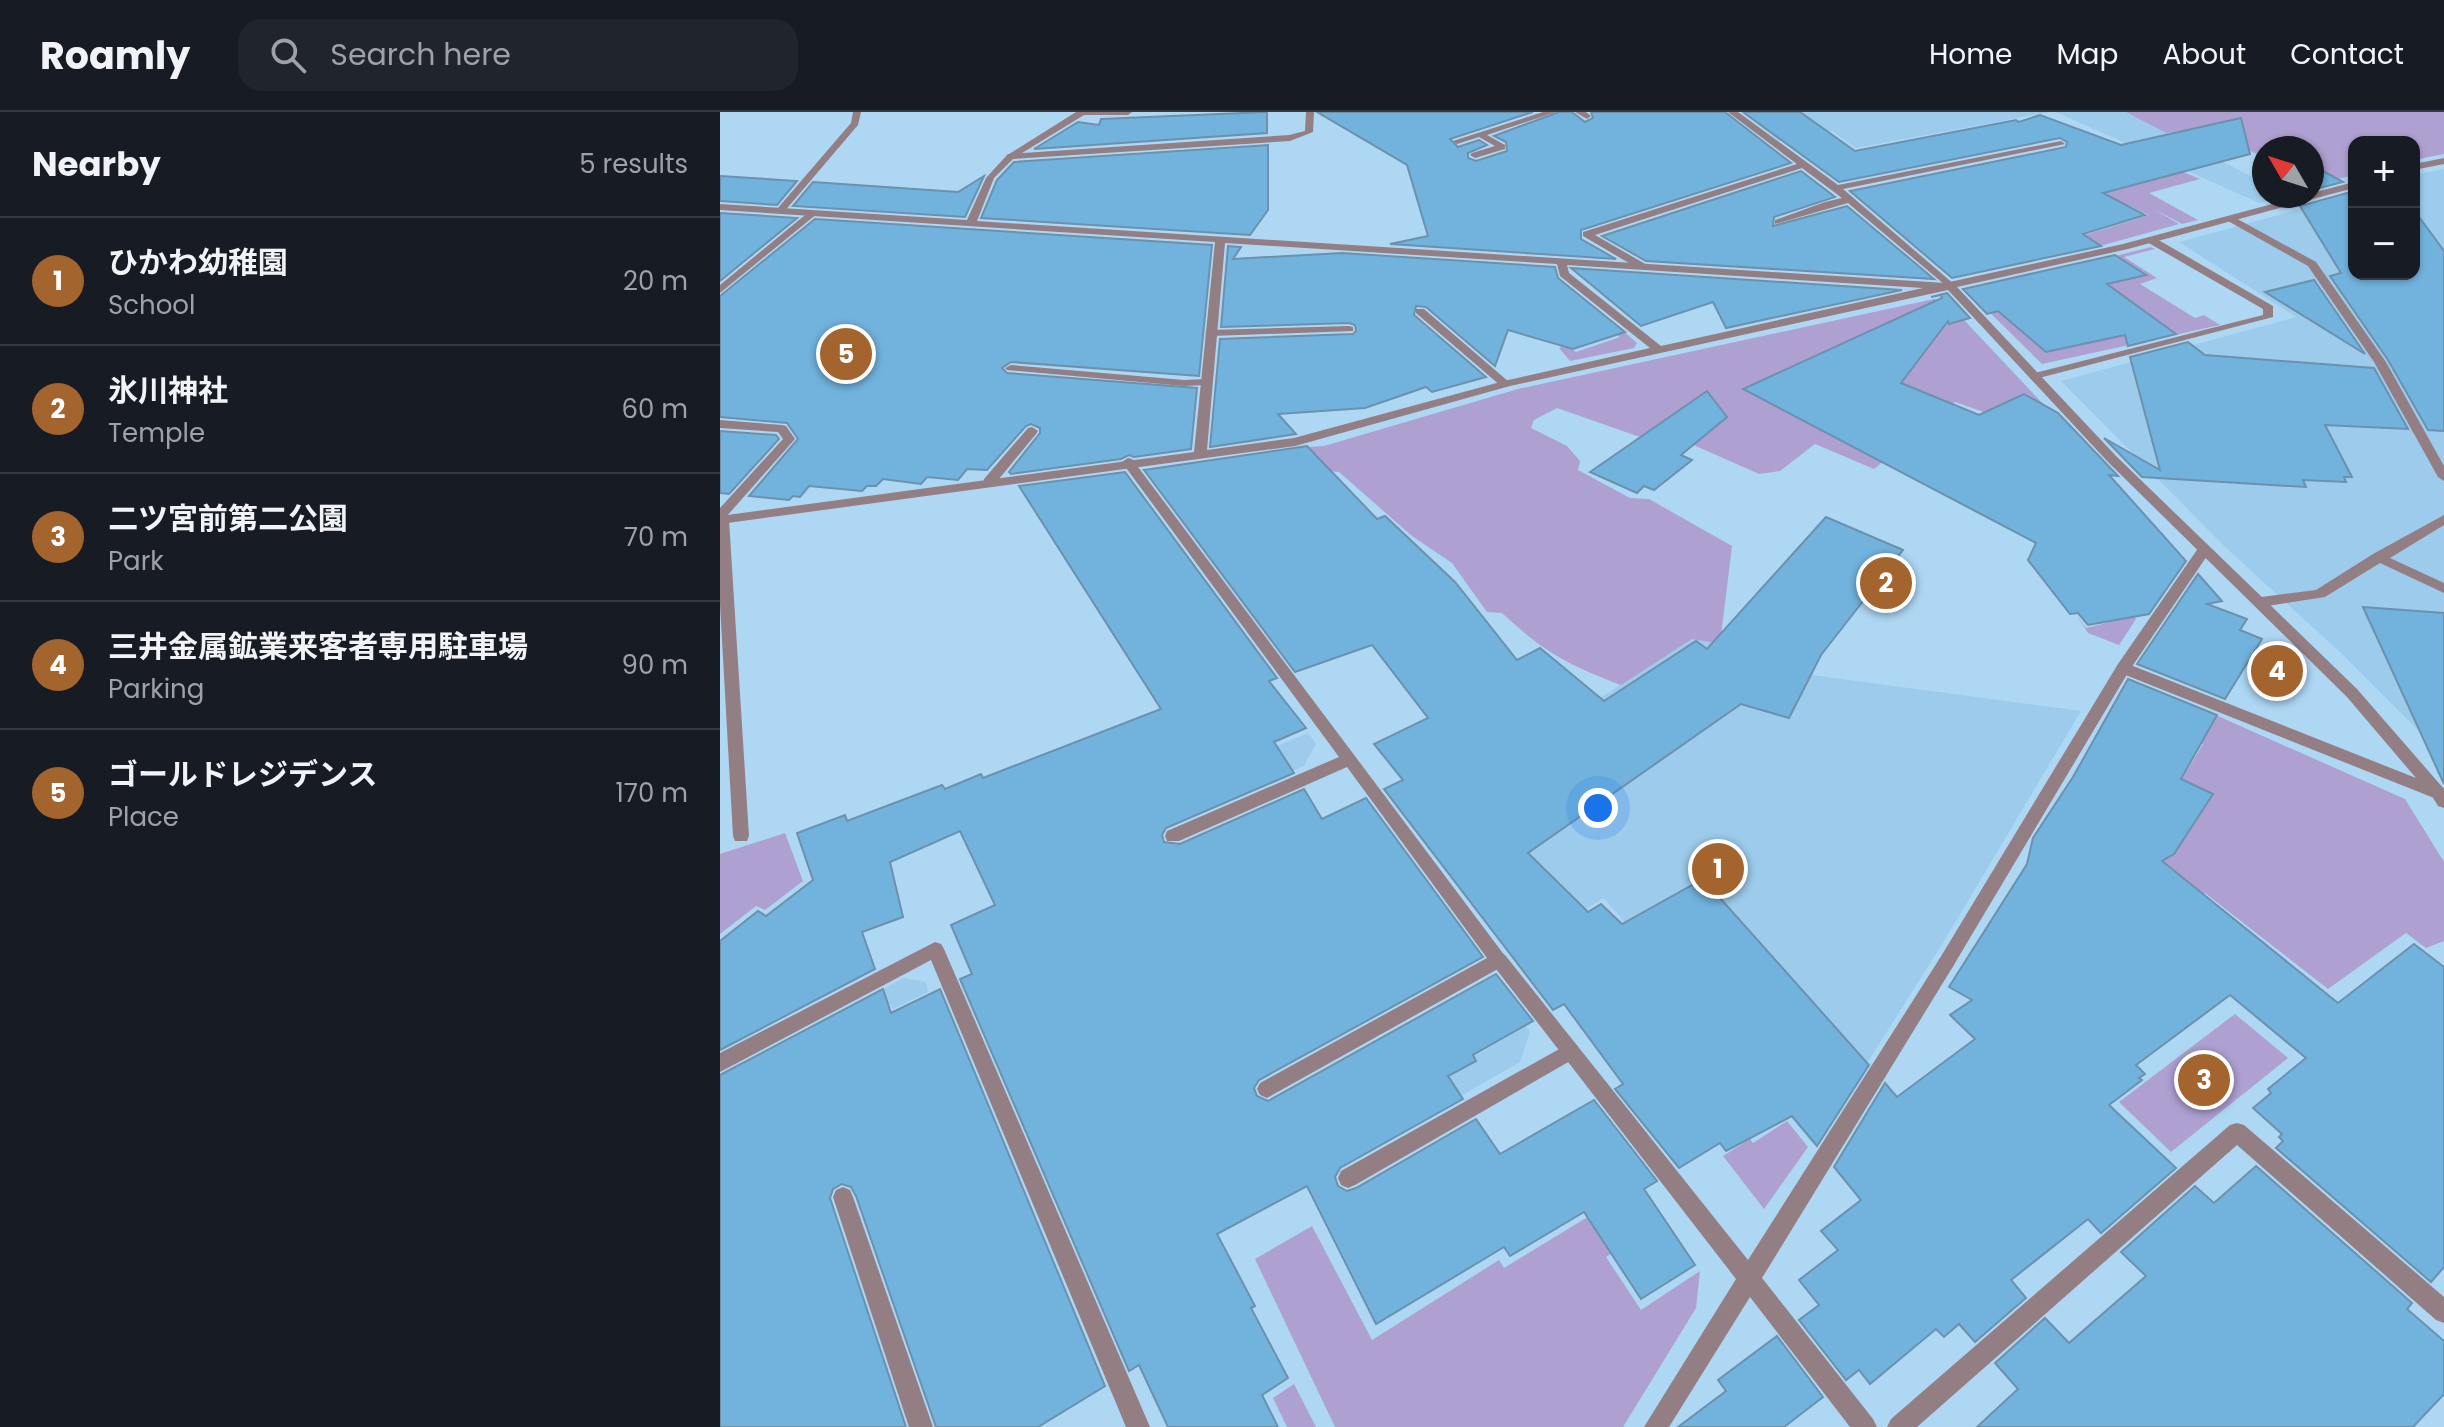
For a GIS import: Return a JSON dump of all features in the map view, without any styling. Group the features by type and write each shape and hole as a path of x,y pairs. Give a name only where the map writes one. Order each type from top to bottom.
{"street":[{"path":"780,211 855,123 857,112"},
{"path":"971,224 984,185 995,168 1011,156 1082,112 1128,112"},
{"path":"1011,156 1290,138 1309,132 1310,112"},
{"path":"1457,141 1552,112"},
{"path":"1732,112 1836,188 1951,287 2112,459 2352,693 2442,797"},
{"path":"1475,155 1502,147 1480,134"},
{"path":"1836,188 2061,144"},
{"path":"2420,166 2444,161"},
{"path":"1643,267 1587,234 1802,165"},
{"path":"721,519 1295,442 1505,384 1951,287 2151,240 2348,187"},
{"path":"1778,222 1828,204 1850,200"},
{"path":"720,207 1951,287"},
{"path":"720,290 813,213"},
{"path":"2231,219 2312,264 2380,362 2444,477"},
{"path":"1200,455 1220,239"},
{"path":"2035,376 2268,317 2269,308 2151,240"},
{"path":"1561,261 1564,274 1659,350"},
{"path":"1420,311 1505,384"},
{"path":"1211,333 1349,329"},
{"path":"1011,368 1184,383 1206,382"},
{"path":"720,424 782,429 789,439 721,519 741,836"},
{"path":"989,482 1032,431"},
{"path":"1128,462 1237,603 1347,760 1499,960 1865,1427"},
{"path":"2261,602 2320,594 2444,519"},
{"path":"1656,1427 1946,963 2123,668 2204,550"},
{"path":"2378,557 2444,589"},
{"path":"2123,668 2442,797"},
{"path":"1173,836 1347,760"},
{"path":"720,1063 935,949 1138,1427"},
{"path":"1267,1089 1499,960"},
{"path":"1348,1178 1570,1051"},
{"path":"1899,1427 2237,1132 2444,1312"},
{"path":"843,1197 921,1427"}],"shaded area":[{"path":"1742,112 2050,112 1856,148 1832,131 1779,141"},
{"path":"2056,112 2126,112 2252,177 2252,200"},
{"path":"2126,112 2444,112 2444,154 2420,159 2420,136 2348,136 2348,176 2324,182 2324,136 2252,136 2252,152 2222,138 2184,131 2166,133"},
{"path":"2444,169 2444,762 2431,743 2343,655 2224,546 2061,381 2296,317 2179,242 2304,208 2321,208 2348,262 2348,280 2420,280 2420,174"},
{"path":"2181,171 2200,179 2149,193 2198,220 2182,224 2152,208 2179,224 2100,246 2082,236 2149,215 2115,199 2087,206 2099,193"},
{"path":"2151,247 2155,249 2124,257 2157,278 2140,284 2195,318 2204,315 2220,325 2042,364 1976,299 1980,290"},
{"path":"1934,299 1948,303 2045,406 1998,417 1955,402 1874,469 1815,444 1780,471 1759,474 1689,443 1637,436 1557,408 1534,420 1531,428 1567,446 1580,461 1578,470 1630,498 1649,499 1732,546 1720,644 1692,639 1621,685 1557,656 1502,613 1487,612 1452,563 1412,536 1339,472 1286,466 1295,448 1324,446 1518,389"},
{"path":"1601,312 1637,343 1634,348 1570,361 1559,348 1567,345 1576,352 1620,337 1593,314"},
{"path":"2077,616 2086,628 2134,616 2136,619 2119,645 2088,633"},
{"path":"1692,639 1782,656 1781,671 2081,711 1944,941 1815,1146 1604,898 1518,951 1408,821"},
{"path":"2126,693 2202,709 2405,799 2444,862 2444,941 2426,948 2406,933 2328,989 2205,893 2151,928 2138,853 2203,744 2139,719"},
{"path":"1308,733 1316,744 1304,766 1255,787 1239,762"},
{"path":"785,833 803,881 765,910 756,906 720,934 720,854"},
{"path":"903,978 926,982 928,992 893,1009 890,1004 861,1017 821,1026"},
{"path":"1495,984 1530,1032 1520,1062 1429,1114 1416,1096 1477,1060 1475,1056 1509,1036 1479,993"},
{"path":"2235,1014 2288,1058 2171,1152 2119,1102"},
{"path":"1787,1121 1808,1147 1764,1209 1723,1156 1750,1139 1753,1143"},
{"path":"1632,1190 1657,1225 1606,1257 1641,1310 1700,1271 1696,1308 1623,1427 1335,1427 1255,1259 1312,1226 1372,1340 1499,1260 1504,1268"},
{"path":"1294,1384 1316,1427 1287,1427 1273,1398"}],"building":[{"path":"1267,112 1267,133 1034,149 1078,122 1099,125 1101,119"},
{"path":"1317,112 1533,112 1450,139 1458,147 1479,140 1487,145 1468,153 1468,158 1476,161 1507,151 1506,142 1494,136 1559,112 1572,112 1585,122 1593,118 1591,112 1725,112 1791,163 1581,230 1581,239 1616,259 1390,244 1428,236 1407,165"},
{"path":"1743,112 1800,112 1855,151 2016,120 2019,122 2040,115 2121,145 2241,118 2250,154 2103,193 2145,215 2083,234 2101,246 1952,278 1850,191 2066,147 2067,142 2060,138 1839,182"},
{"path":"1268,145 1268,210 1250,235 981,218 997,180 1014,162"},
{"path":"1801,171 1835,197 1774,217 1773,226 1847,206 1934,279 1646,261 1602,236"},
{"path":"2324,172 2343,182 2324,187"},
{"path":"720,176 797,181 777,205 720,201"},
{"path":"984,176 965,217 793,206 813,182 958,192"},
{"path":"2348,193 2348,280 2420,280 2420,218 2444,251 2444,431 2428,430 2388,360 2330,276 2341,273 2301,208 2324,208 2324,199"},
{"path":"720,213 797,218 720,281"},
{"path":"815,219 1212,245 1199,376 1011,362 1002,368 1007,373 1197,388 1191,449 1134,457 1129,455 1121,459 1011,474 1009,472 1040,433 1040,428 1031,424 987,470 967,469 958,480 927,477 921,484 883,479 876,486 867,486 862,491 809,486 800,497 793,496 789,500 749,496 798,439 787,423 720,417 720,296"},
{"path":"1228,246 1241,247 1233,259 1342,253 1555,267 1558,278 1625,332 1573,349 1508,330 1495,366 1426,307 1416,306 1414,315 1486,377 1432,392 1426,387 1365,408 1278,414 1296,434 1210,447 1220,339 1353,334 1356,331 1355,325 1349,323 1221,327"},
{"path":"2115,255 2146,275 2107,284 2176,334 2128,346 2125,335 2046,352 1998,311 1987,314 1963,289"},
{"path":"1571,268 1902,290 1726,328 1713,302 1641,326"},
{"path":"2314,280 2365,354 2265,292"},
{"path":"1947,293 1970,318 1949,324 1948,321 1901,383 1979,415 2024,394 2058,413 2118,476 2109,475 2186,561 2149,614 2088,625 2078,613 2070,614 2028,560 2036,543 1743,389 1942,298 1941,295 1931,297"},
{"path":"2188,342 2205,355 2374,368 2408,429 2325,425 2352,477 2344,477 2346,482 2303,480 2306,487 2142,477 2104,438 2160,470 2130,357"},
{"path":"1707,391 1727,417 1681,455 1692,460 1654,490 1644,486 1637,493 1590,472"},
{"path":"720,431 776,435 779,439 729,494 720,493"},
{"path":"1307,446 1377,519 1385,516 1455,582 1517,660 1540,648 1604,701 1696,641 1707,649 1826,517 1903,550 1821,655 1789,718 1741,704 1528,853 1588,912 1601,904 1622,924 1703,879 1869,1065 1817,1146 1792,1116 1726,1151 1720,1143 1679,1168 1615,1089 1623,1084 1564,1004 1553,1010 1384,789 1403,780 1374,744 1428,718 1372,645 1295,672 1144,470"},
{"path":"1125,472 1277,678 1269,681 1306,728 1274,742 1294,773 1166,828 1162,835 1164,842 1180,844 1304,789 1322,819 1366,798 1483,957 1259,1080 1254,1088 1257,1096 1268,1101 1496,974 1533,1021 1473,1055 1476,1061 1448,1076 1463,1099 1340,1168 1335,1177 1338,1186 1347,1191 1356,1188 1476,1119 1500,1154 1594,1100 1657,1181 1644,1189 1695,1265 1641,1299 1584,1212 1510,1256 1504,1247 1376,1324 1307,1186 1217,1234 1288,1378 1262,1395 1278,1427 1168,1427 1139,1365 1129,1371 960,979 972,974 951,925 995,905 960,831 890,862 903,917 862,932 875,969 720,1050 720,941 758,911 766,916 813,880 797,833 845,815 847,821 942,785 945,789 981,774 983,778 1161,709 1019,486"},
{"path":"2198,574 2222,601 2207,604 2247,619 2240,630 2262,639 2225,699 2137,664"},
{"path":"2363,607 2444,613 2444,784"},
{"path":"2128,679 2217,715 2181,779 2213,794 2174,854 2162,861 2338,1003 2414,944 2444,967 2444,1267 2431,1282 2276,1148 2283,1141 2279,1137 2282,1134 2253,1108 2271,1093 2268,1089 2306,1058 2230,995 2136,1065 2145,1074 2139,1078 2142,1080 2109,1105 2176,1168 2101,1233 2088,1219 2011,1280 2026,1298 1975,1342 1959,1324 1944,1337 1936,1329 1870,1384 1859,1370 1846,1380 1799,1320 1819,1305 1799,1280 1838,1250 1821,1231 1861,1200 1834,1167 1885,1083 1897,1097 1975,1039 1950,1015 1972,1000 1949,987 2027,864 2033,838 2073,777"},
{"path":"883,989 891,1013 940,989 1105,1386 1038,1427 936,1427 856,1196 851,1187 842,1184 833,1189 830,1198 906,1427 720,1427 720,1075"},
{"path":"2256,1166 2412,1303 2407,1309 2444,1341 2444,1394 2413,1427 1977,1427 2018,1389 1995,1363 2045,1318 2069,1343 2146,1276 2121,1252 2195,1186 2214,1203"},
{"path":"1777,1336 1823,1397 1784,1427 1678,1427 1726,1391 1718,1380"}],"place":[{"name":"ゴールドレジデンス","path":"846,354"},
{"name":"氷川神社","path":"1886,583"},
{"name":"三井金属鉱業来客者専用駐車場","path":"2277,671"},
{"name":"ひかわ幼稚園","path":"1718,869"},
{"name":"二ツ宮前第二公園","path":"2204,1080"}]}
